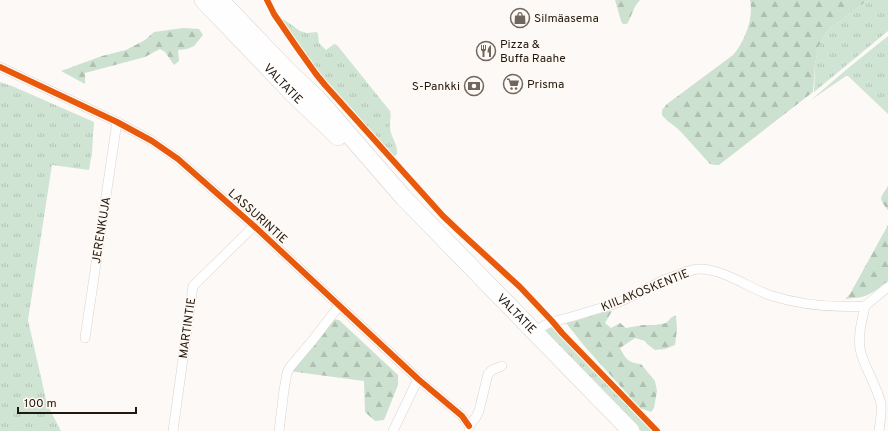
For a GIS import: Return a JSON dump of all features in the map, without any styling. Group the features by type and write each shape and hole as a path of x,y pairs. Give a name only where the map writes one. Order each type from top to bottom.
{"highway":[{"name":"VALTATIE","path":"204,0 295,96 353,152 403,196"},
{"name":"VALTATIE","path":"220,0 288,71 318,99 403,196 631,431"}],"street":[{"name":"LASSURINTIE","path":"0,67 152,140 178,159 254,226 418,379 462,416 469,429"},
{"name":"JERENKUJA","path":"85,338 117,122"},
{"name":"MARTINTIE","path":"173,431 193,286 254,226"},
{"name":"KIILAKOSKENTIE","path":"535,332 541,326 552,321 616,304 659,282 699,269 711,270 726,275 767,294 802,303 845,307 865,306"},
{"path":"879,431 885,412 860,351 860,334 865,306 888,287"},
{"path":"279,431 284,390 290,367 339,306"},
{"path":"469,429 479,411 490,371 502,366"},
{"path":"392,431 418,379"}],"green space":[{"path":"615,0 640,0 627,24 623,24 621,21"},
{"path":"750,0 868,0 830,28 824,36 818,48 813,92 719,165 710,164 680,131 662,115 662,110 667,104 733,55 748,29 751,14"},
{"path":"868,0 888,0 888,31 814,92 815,64 818,48 824,36 830,28"},
{"path":"281,19 300,31 307,33 317,32 319,43 326,50 334,44 337,45 390,111 391,132 397,150 397,154 394,157 319,75"},
{"path":"183,28 199,29 203,35 194,46 187,49 178,50 179,61 174,65 165,52 160,49 145,57 85,73 85,84 61,71 102,56 126,50 145,40 154,32"},
{"path":"888,36 888,114 848,76 811,100 847,69"},
{"path":"0,82 94,122 89,170 52,165 28,320 47,404 61,431 0,431"},
{"path":"888,186 888,210 881,201 881,198"},
{"path":"888,225 888,281 866,296 845,299 850,294"},
{"path":"612,311 605,323 611,328 620,323 626,328 666,323 672,317 676,316 677,329 675,345 665,349 655,350 645,341 635,338 620,348 630,361 641,364 655,381 657,391 654,408 651,412 640,408 586,348 566,323 601,312"},
{"path":"331,319 339,320 398,375 398,385 384,420 375,421 365,412 364,381 289,371"},
{"path":"552,326 655,431 641,431 550,337 546,328"}],"cycle path":[{"path":"267,0 274,14 316,74 443,216 520,287 562,333 657,431"},
{"path":"0,67 117,122 152,141 178,159 254,226 418,379 462,416 469,426"}],"place":[{"name":"Silmäasema","path":"520,18"},
{"name":"Pizza & Buffa Raahe","path":"486,51"},
{"name":"Prisma","path":"513,84"},
{"name":"S-Pankki","path":"474,86"}]}
